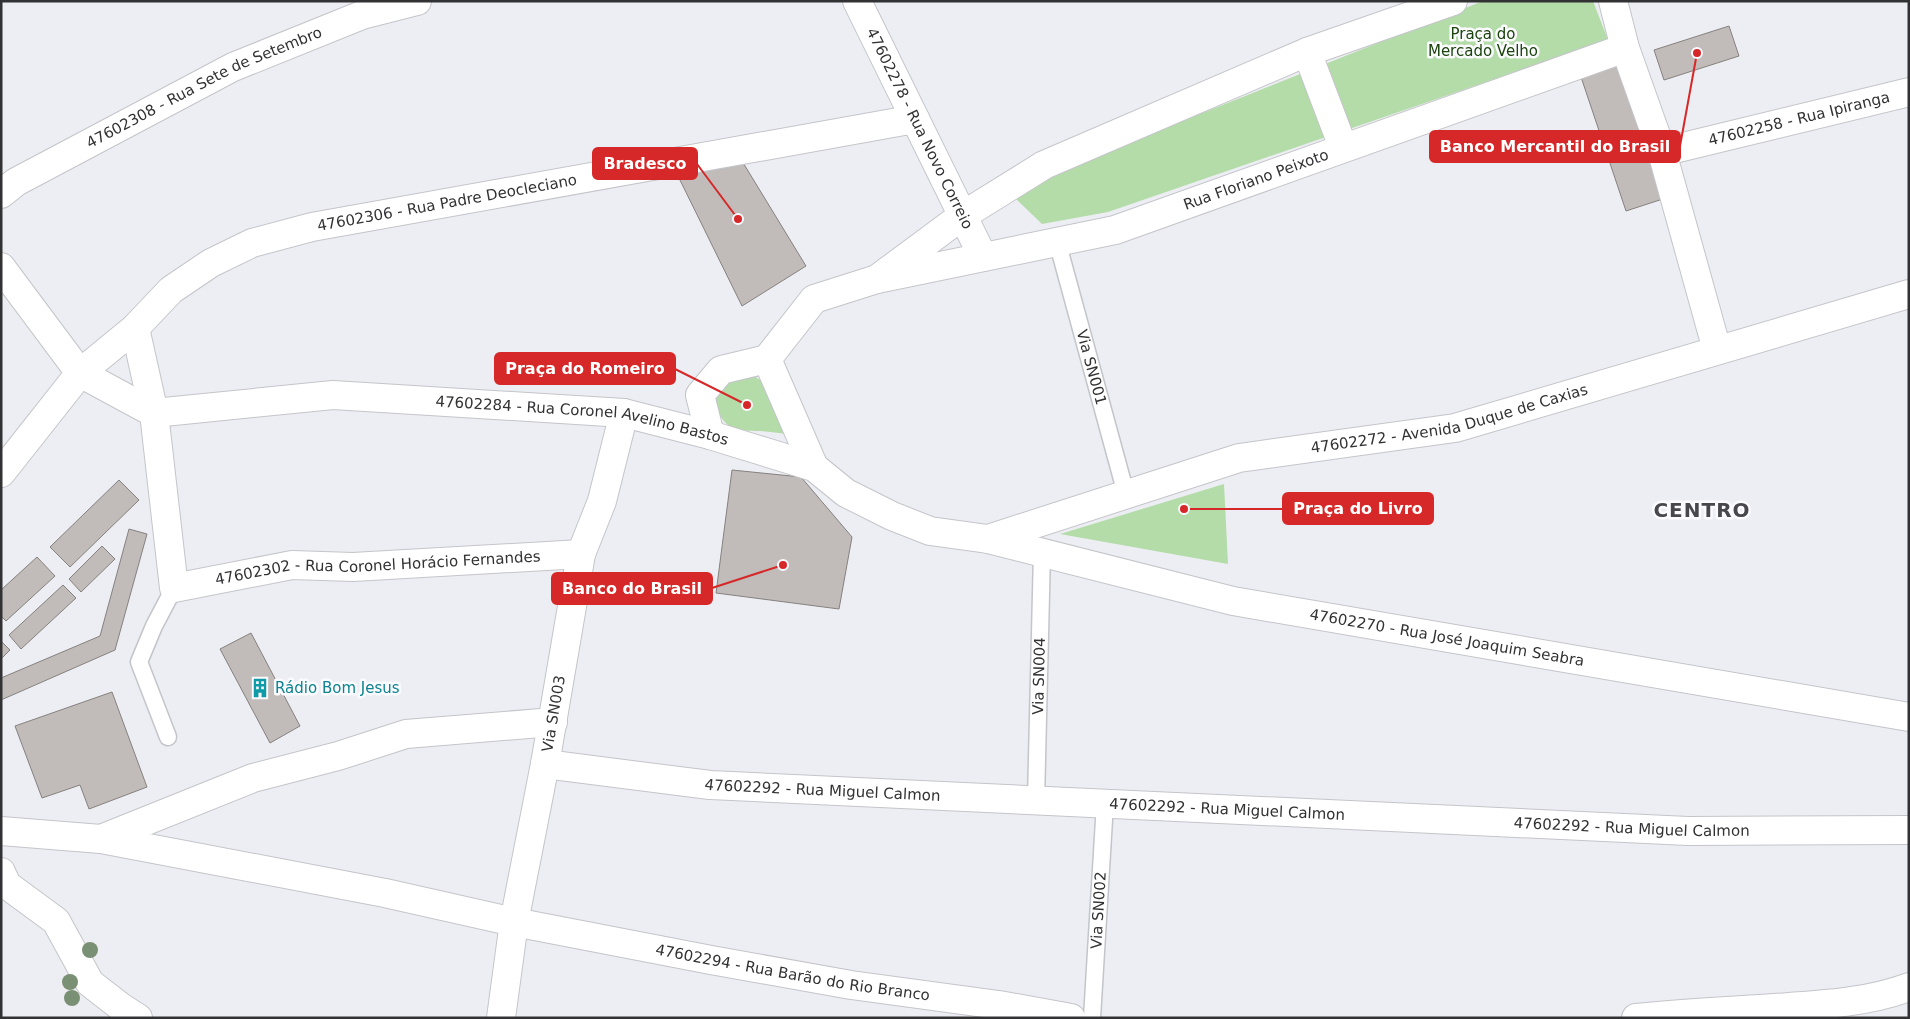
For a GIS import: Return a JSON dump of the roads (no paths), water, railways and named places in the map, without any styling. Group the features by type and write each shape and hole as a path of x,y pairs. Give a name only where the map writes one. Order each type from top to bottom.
{"street":[{"name":"47602308 - Rua Sete de Setembro","path":"1,194 16,182 233,67 362,15 372,5 417,1"},
{"name":"47602278 - Rua Novo Correio","path":"857,1 983,257"},
{"name":"Rua Floriano Peixoto","path":"877,279 962,216 1044,165 1307,52 1453,1"},
{"path":"1613,1 1625,48 1662,152 1717,350"},
{"path":"1,174 225,54 372,5"},
{"name":"Rua Floriano Peixoto","path":"768,359 814,299 877,279 1115,230 1343,147 1625,48"},
{"path":"1307,52 1343,147"},
{"name":"47602258 - Rua Ipiranga","path":"1662,152 1909,92"},
{"name":"47602306 - Rua Padre Deocleciano","path":"1,473 80,373 135,328 171,290 211,263 252,243 312,227 915,119"},
{"path":"1,268 80,373 154,413"},
{"name":"47602272 - Avenida Duque de Caxias","path":"988,539 1239,458 1455,428 1909,294"},
{"path":"135,328 154,413 174,588"},
{"path":"710,434 700,395 721,370 768,359 814,467"},
{"name":"47602284 - Rua Coronel Avelino Bastos","path":"154,413 333,395 624,413 710,434 814,467 846,493 892,516 930,531 988,539"},
{"name":"Via SN003","path":"501,1018 514,922 553,722 581,554 602,501 624,413"},
{"name":"47602270 - Rua José Joaquim Seabra","path":"988,539 1233,601 1909,717"},
{"name":"47602302 - Rua Coronel Horácio Fernandes","path":"174,588 292,565 353,567 581,554"},
{"path":"100,839 253,778 338,756 406,734 553,722"},
{"name":"47602292 - Rua Miguel Calmon","path":"545,764 710,785 1688,831 1909,830"},
{"name":"47602294 - Rua Barão do Rio Branco","path":"1,831 100,839 385,892 514,922 851,985 999,1005 1071,1018"},
{"path":"1,872 7,885 56,921 90,983 138,1018"},
{"path":"1636,1018 1672,1014 1825,1005 1892,994 1909,987"}],"lane":[{"name":"Via SN001","path":"1057,241 1126,494"},
{"name":"Via SN004","path":"1036,800 1042,552"},
{"path":"168,737 139,662 154,626 174,588"},
{"name":"Via SN002","path":"1092,1018 1104,803"}],"place":[{"name":"Banco Mercantil do Brasil","path":"1697,53"},
{"name":"Bradesco","path":"738,219"},
{"name":"Praça do Romeiro","path":"747,405"},
{"name":"Praça do Livro","path":"1184,509"},
{"name":"Banco do Brasil","path":"783,565"},
{"name":"Rádio Bom Jesus","path":"260,688"}],"district":[{"name":"CENTRO","path":"1702,510"}],"park label":[{"name":"Praça do Mercado Velho","path":"1483,42"}]}
